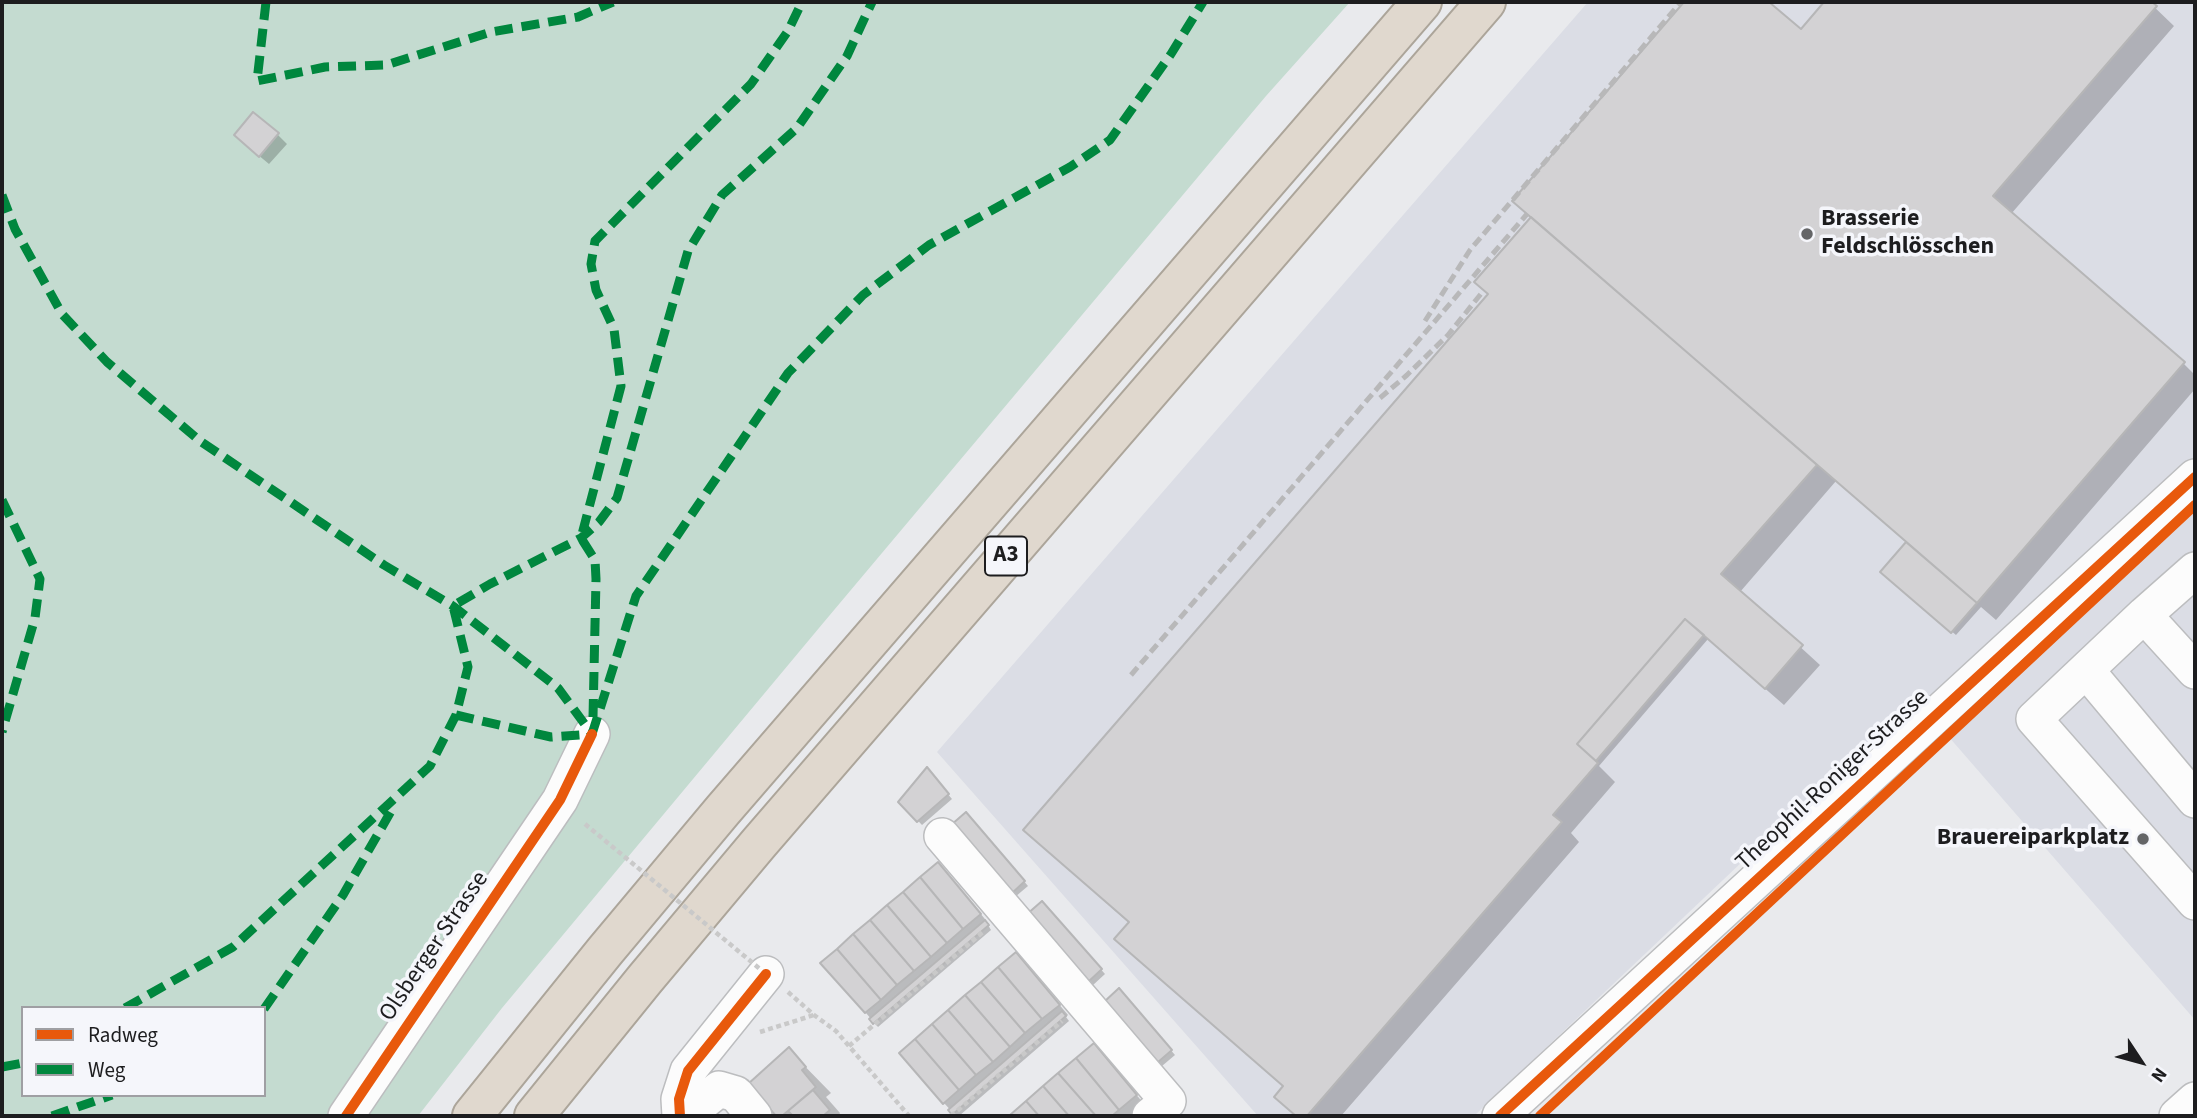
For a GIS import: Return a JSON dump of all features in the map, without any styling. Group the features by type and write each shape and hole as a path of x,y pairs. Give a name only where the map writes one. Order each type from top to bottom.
{"highway":[{"name":"A3","path":"472,1116 723,810 1422,2"},
{"name":"A3","path":"534,1116 778,822 1486,2"}],"street":[{"name":"Theophil-Roniger-Strasse","path":"1500,1116 2195,477"},
{"path":"2195,570 2034,719 2195,902"},
{"path":"2144,615 2195,671"},
{"path":"2086,670 2195,800"},
{"name":"Olsberger Strasse","path":"346,1116 560,800 592,734"},
{"path":"942,836 1168,1101 1150,1116"},
{"path":"754,1116 736,1094 719,1089 680,1116 679,1099 688,1071 763,971"},
{"path":"2177,1116 2195,1100"}],"path":[{"path":"585,824 763,971"},
{"path":"849,1046 1007,912"},
{"path":"793,997 836,1031 909,1116"},
{"path":"951,1116 1084,1002"}],"shaded area":[{"path":"1588,2 2195,2 2195,1020 1915,698 1474,1116 1258,1116 937,752"}],"green space":[{"path":"2,2 1350,2 1266,96 824,622 502,1008 418,1116 2,1116"}],"building":[{"path":"1684,2 1769,2 1801,29 1824,2 2152,2 2157,6 1993,196 2185,362 1977,603 1512,201"},
{"path":"253,112 279,133 259,157 234,135"},
{"path":"1531,217 1817,465 1721,574 1803,645 1765,689 1685,619 1577,744 1598,763 1553,815 1562,822 1307,1116 1296,1116 1274,1097 1283,1086 1114,939 1129,922 1023,830 1488,294 1474,282"},
{"path":"1906,542 1977,603 1951,633 1880,572"},
{"path":"1685,619 1704,635 1596,761 1577,744"},
{"path":"927,767 949,794 917,822 898,802"},
{"path":"966,812 1025,881 1010,895 951,825"},
{"path":"938,862 981,914 963,929 920,877"},
{"path":"920,877 963,929 947,943 903,892"},
{"path":"903,892 947,943 931,957 887,905"},
{"path":"1042,901 1102,969 1087,983 1026,915"},
{"path":"887,905 931,957 914,971 870,920"},
{"path":"870,920 914,971 897,985 853,934"},
{"path":"985,920 989,925 873,1024 869,1019"},
{"path":"853,934 897,985 881,1000 837,949"},
{"path":"837,949 881,1000 865,1013 820,963"},
{"path":"1016,952 1060,1005 1042,1019 998,967"},
{"path":"998,967 1042,1019 1025,1033 981,982"},
{"path":"981,982 1025,1033 1010,1047 965,995"},
{"path":"1119,988 1172,1050 1157,1063 1104,1002"},
{"path":"965,995 1010,1047 993,1062 948,1010"},
{"path":"948,1010 993,1062 976,1075 932,1024"},
{"path":"1062,1011 1066,1016 952,1115 948,1110"},
{"path":"932,1024 976,1075 959,1090 915,1039"},
{"path":"915,1039 959,1090 943,1104 899,1053"},
{"path":"1094,1043 1137,1095 1119,1110 1076,1058"},
{"path":"789,1047 806,1067 802,1070 816,1087 782,1116 776,1116 748,1084"},
{"path":"1076,1058 1119,1110 1112,1116 1096,1116 1058,1073"},
{"path":"1058,1073 1096,1116 1069,1116 1043,1086"},
{"path":"1043,1086 1069,1116 1039,1116 1026,1101"},
{"path":"813,1090 830,1110 823,1116 793,1116 788,1111"},
{"path":"1026,1101 1039,1116 1010,1115"}],"railway":[{"path":"1425,321 1470,250 1681,2"},
{"path":"1131,675 1527,214"},
{"path":"1380,398 1448,335 1484,290"}],"marked path":[{"path":"266,2 257,81 325,67 386,65 491,32 578,17 613,2"},
{"path":"593,717 595,560 581,538 621,386 614,329 596,290 591,264 595,241 751,84 788,31 802,2"},
{"path":"129,1006 233,947 430,766 456,715 468,667 453,606 581,538 599,522 617,498 688,251 722,195 797,128 847,56 872,2"},
{"path":"592,734 636,596 788,373 863,295 929,245 1070,167 1110,140 1171,54 1203,2"},
{"path":"2,195 15,229 62,314 107,362 200,441 384,565 453,606 558,688 592,734"},
{"path":"2,500 40,579 35,618 2,732"},
{"path":"456,715 551,737 592,734"},
{"path":"266,1006 343,895 394,806"},
{"path":"2,1067 21,1063"},
{"path":"52,1116 106,1097"}],"cycle path":[{"path":"1500,1116 2195,477"},
{"path":"1540,1116 2195,505"},
{"path":"346,1116 560,800 592,734"},
{"path":"680,1116 679,1099 688,1071 766,974"}],"place":[{"name":"Brasserie Feldschlösschen","path":"1807,234"},
{"name":"Brauereiparkplatz","path":"2143,839"}]}
